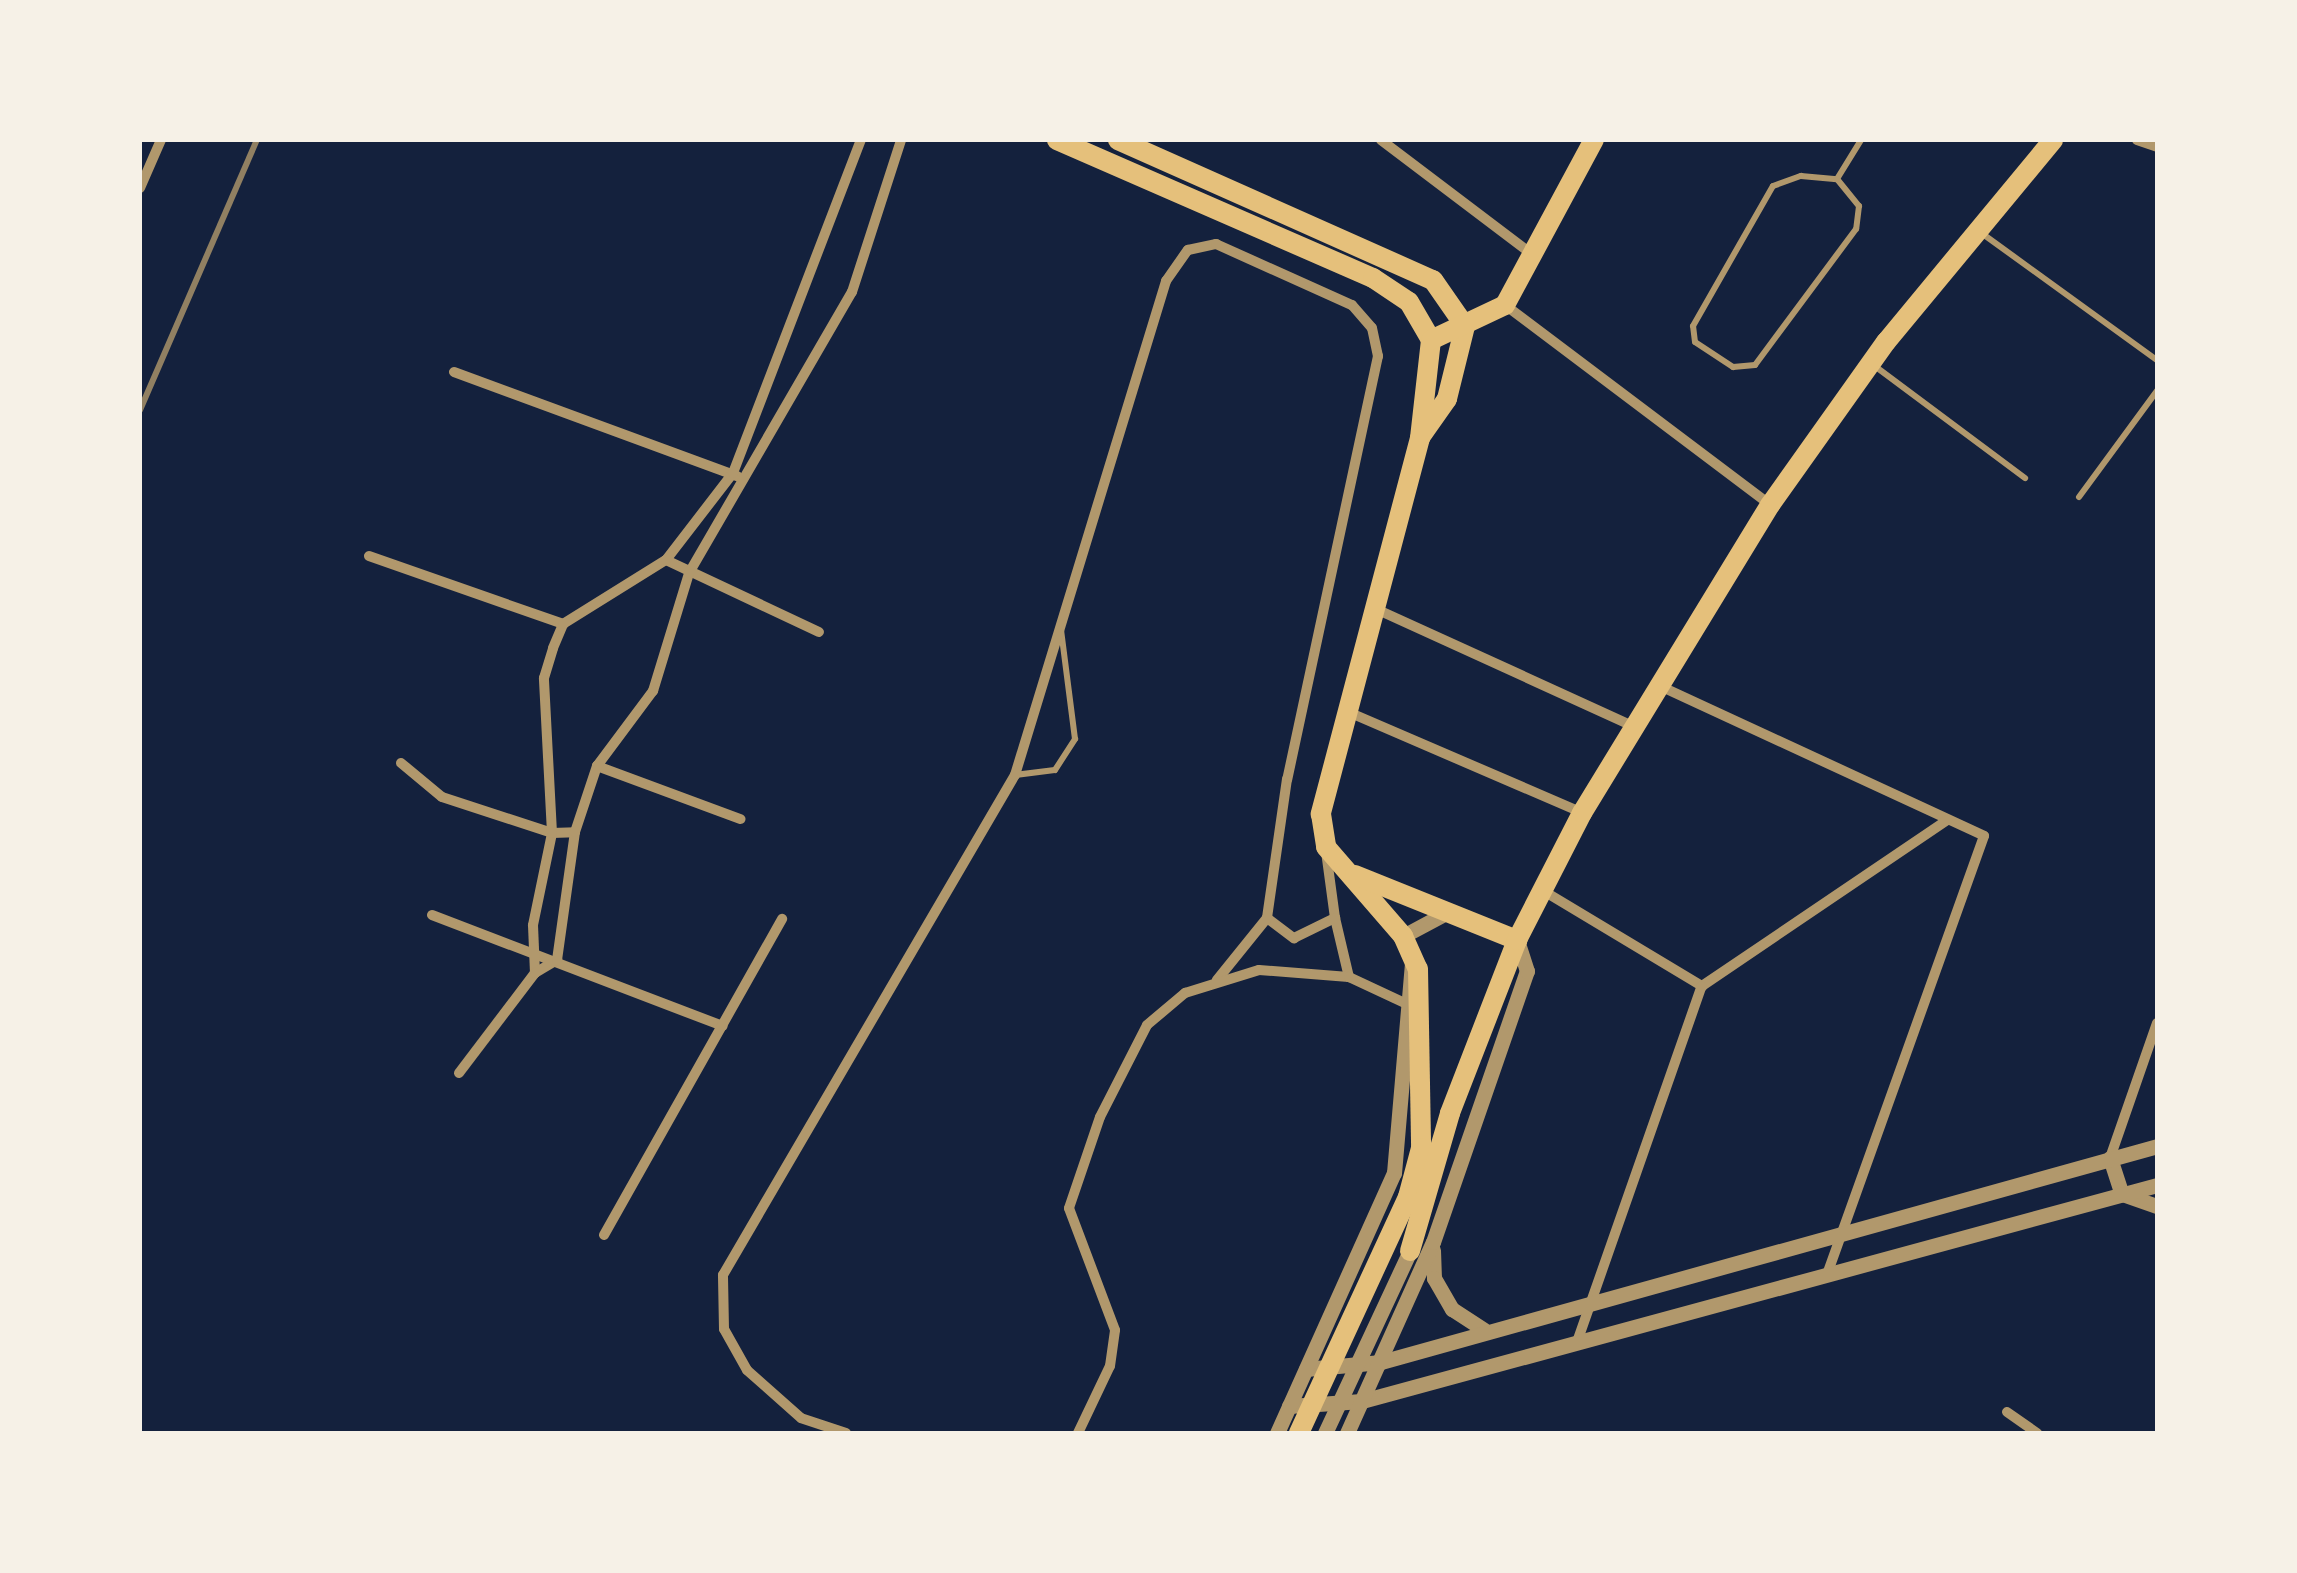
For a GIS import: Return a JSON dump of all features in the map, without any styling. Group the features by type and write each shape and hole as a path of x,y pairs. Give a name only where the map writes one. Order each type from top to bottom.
{"main road":[{"path":"1058,140 1373,278 1409,302 1431,340 1420,438 1370,606 1322,814 1326,848 1404,936 1414,956 1423,1015 1420,1148 1388,1244 1300,1433"},
{"path":"1118,140 1433,280 1465,326 1447,399 1420,438"},
{"path":"1431,340 1504,305 1594,140"},
{"path":"1410,1250 1450,1113 1517,940 1582,813 1770,505 1871,363 2052,140"},
{"path":"1348,872 1517,940"}],"street":[{"path":"140,188 161,140"},
{"path":"535,973 532,950 552,833 544,678 563,624 666,560 733,473 861,140"},
{"path":"557,960 575,832 597,766 653,692 689,573 746,482 852,292 901,140"},
{"path":"1381,140 1532,254"},
{"path":"2137,140 2157,146"},
{"path":"846,1433 801,1418 747,1370 724,1329 724,1275 1015,775 1166,281 1188,250 1230,248 1363,314 1378,340 1376,374 1288,779 1267,918 1217,980 1147,1026 1072,1193 1075,1238 1115,1330 1110,1366 1078,1433"},
{"path":"1504,305 1770,505"},
{"path":"454,372 733,473 746,482"},
{"path":"368,556 563,624"},
{"path":"666,560 819,632"},
{"path":"1370,606 1636,727"},
{"path":"1660,686 1984,836 1827,1274"},
{"path":"1346,710 1582,813"},
{"path":"401,764 442,796 552,833 575,832"},
{"path":"597,766 740,819"},
{"path":"1577,1342 1702,986 1947,820"},
{"path":"1326,848 1335,918 1349,977"},
{"path":"1542,890 1702,986"},
{"path":"1404,936 1448,912"},
{"path":"432,916 532,950 722,1026"},
{"path":"1267,918 1294,938 1335,918"},
{"path":"604,1235 782,919"},
{"path":"1347,1433 1433,1242 1527,971 1517,940"},
{"path":"1277,1433 1394,1173 1404,1000 1414,956"},
{"path":"460,1073 535,973 557,960"},
{"path":"1217,980 1291,968 1349,977 1404,1000 1423,1015"},
{"path":"2122,1194 2110,1158 2157,1023"},
{"path":"1306,1369 1381,1362 1484,1330 2157,1146"},
{"path":"1289,1406 1362,1400 2157,1185"},
{"path":"2122,1194 2157,1206"},
{"path":"1433,1242 1434,1278 1452,1308 1484,1330"},
{"path":"1325,1433 1410,1250"},
{"path":"2007,1412 2038,1433"}],"lane":[{"path":"1837,178 1861,140"},
{"path":"1837,178 1859,206 1856,229 1755,366 1733,367 1696,342 1692,326 1774,186 1837,178"},
{"path":"1978,230 2157,360"},
{"path":"1871,363 2025,478"},
{"path":"2078,497 2157,391"},
{"path":"1015,775 1055,770 1075,739 1061,629"}],"railway":[{"path":"140,410 257,140"}]}
